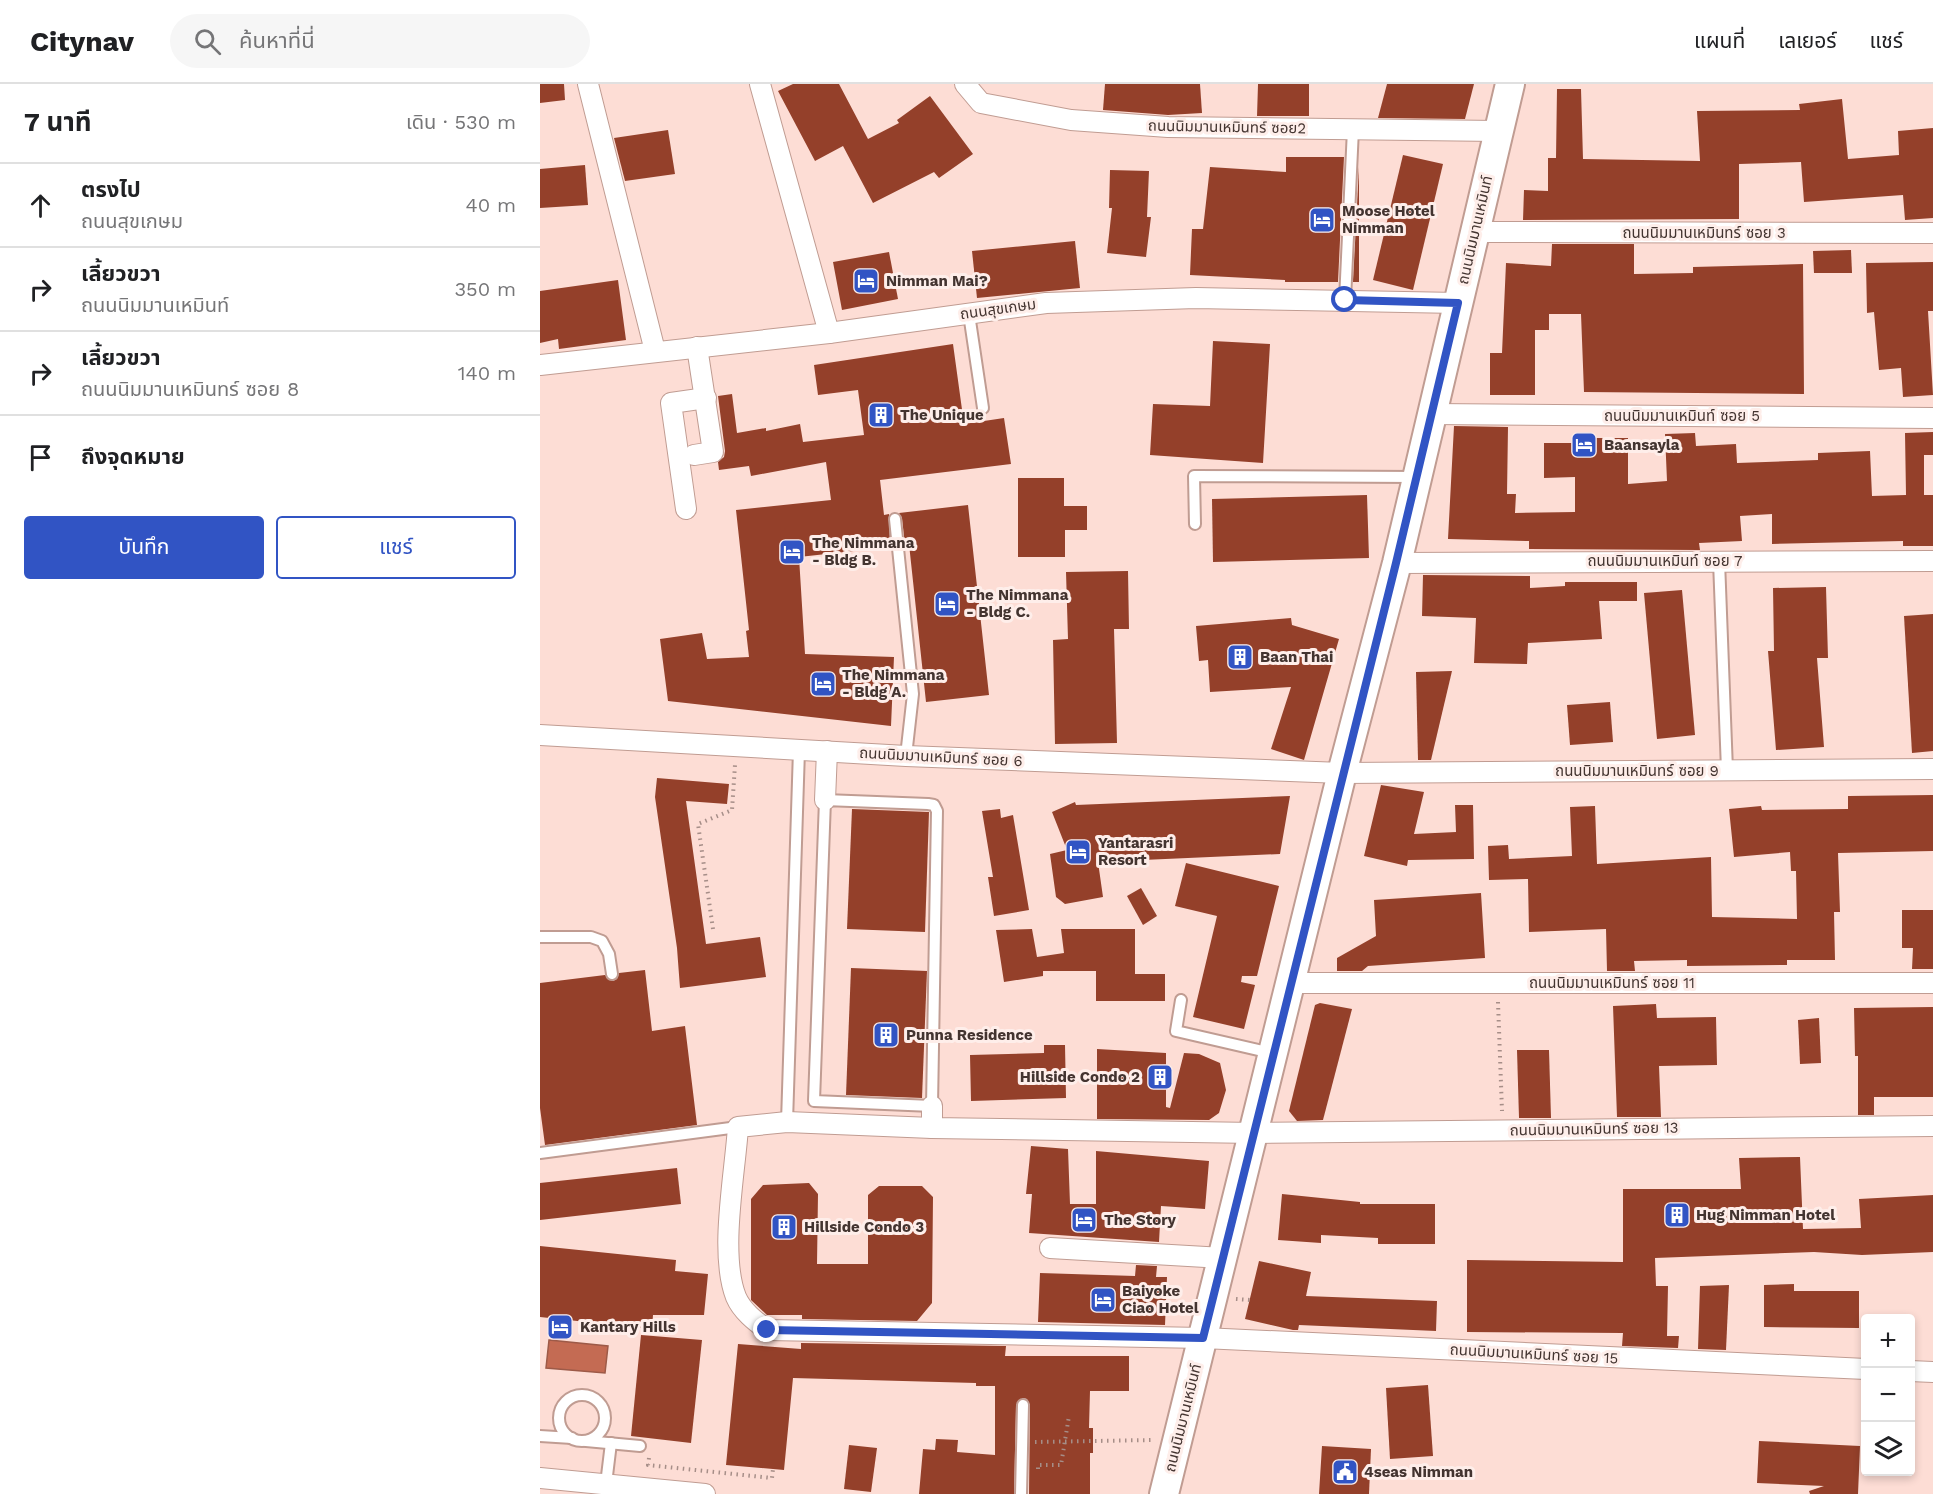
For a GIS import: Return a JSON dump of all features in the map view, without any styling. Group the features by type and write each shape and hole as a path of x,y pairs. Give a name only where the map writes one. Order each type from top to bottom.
{"main road":[{"name":"ถนนนิมมานเหมินท์","path":"1164,1494 1396,563 1510,84"}],"street":[{"path":"588,84 655,351"},
{"path":"760,84 829,333"},
{"name":"ถนนนิมมานเหมินทร์ ซอย2","path":"965,84 981,103 1071,120 1177,127 1498,131"},
{"name":"ถนนนิมมานเหมินทร์ ซอย 3","path":"1475,232 1933,233"},
{"name":"ถนนสุขเกษม","path":"540,365 829,333 1046,303 1196,298 1458,303"},
{"path":"694,455 713,452 698,347"},
{"path":"686,509 671,403 706,398"},
{"name":"ถนนนิมมานเหมินท์ ซอย 5","path":"1431,414 1933,418"},
{"name":"ถนนนิมมานเหมินท์ ซอย 7","path":"1396,563 1933,561"},
{"name":"ถนนนิมมานเหมินทร์ ซอย 6","path":"540,735 906,756 1342,773"},
{"path":"825,800 827,751"},
{"name":"ถนนนิมมานเหมินทร์ ซอย 9","path":"1342,773 1933,768"},
{"name":"ถนนนิมมานเหมินทร์ ซอย 11","path":"1292,983 1933,983"},
{"path":"932,1106 932,1128"},
{"name":"ถนนนิมมานเหมินทร์ ซอย 13","path":"738,1127 787,1122 932,1128 1255,1133 1933,1126"},
{"name":"ถนนนิมมานเหมินทร์ ซอย 15","path":"738,1127 727,1262 736,1299 753,1320 767,1330 1203,1338 1861,1369"},
{"path":"1050,1248 1223,1258"},
{"path":"1915,1371 1933,1372"},
{"path":"540,1478 705,1494"}],"lane":[{"path":"1345,300 1353,129"},
{"path":"969,314 983,408"},
{"path":"1195,524 1194,476 1417,477"},
{"path":"895,519 914,694 906,756"},
{"path":"1719,561 1727,770"},
{"path":"787,1122 799,750"},
{"path":"825,800 934,805 936,812 932,1106 814,1101 825,800"},
{"path":"540,937 591,937 602,941 609,954 612,974"},
{"path":"1181,1000 1176,1031 1274,1054"},
{"path":"540,1153 738,1127"},
{"path":"572,1438 562,1428 560,1421 562,1407 573,1398 587,1396 600,1403 605,1422 598,1434 586,1441"},
{"path":"1021,1494 1023,1405"},
{"path":"540,1436 645,1447"},
{"path":"606,1484 611,1443"}],"path":[{"path":"713,929 698,824 732,810 736,746"},
{"path":"1497,983 1503,1130"},
{"path":"1038,1475 1038,1465 1061,1465 1069,1416"},
{"path":"1022,1442 1178,1439"},
{"path":"645,1447 648,1465 772,1478 773,1469"}],"shaded area":[{"path":"549,1340 608,1346 605,1373 546,1368"}],"building":[{"path":"540,84 564,84 565,100 540,103"},
{"path":"793,84 839,84 868,139 899,123 897,120 930,96 973,154 939,178 934,172 873,203 843,146 815,161 778,91"},
{"path":"1105,84 1200,84 1202,113 1168,115 1103,110"},
{"path":"1258,84 1309,84 1309,116 1257,116"},
{"path":"1387,84 1474,84 1465,119 1378,118"},
{"path":"1557,89 1581,89 1583,159 1700,161 1697,111 1800,110 1799,104 1842,99 1848,159 1899,155 1898,131 1933,128 1933,218 1905,220 1903,195 1804,202 1801,162 1739,164 1739,219 1523,220 1524,190 1548,191 1548,158 1556,158"},
{"path":"668,130 675,174 625,181 614,138"},
{"path":"1403,155 1443,164 1413,290 1373,280"},
{"path":"1286,157 1344,157 1338,282 1285,282 1285,280 1190,275 1192,229 1203,229 1210,167 1286,172"},
{"path":"585,165 588,205 540,208 540,169"},
{"path":"1359,167 1359,282 1353,282"},
{"path":"1110,170 1149,171 1147,217 1151,217 1146,257 1107,253 1112,208 1109,208"},
{"path":"1075,241 1080,288 977,298 972,251"},
{"path":"1552,244 1634,244 1634,274 1693,273 1693,267 1803,264 1804,394 1584,392 1581,314 1549,314 1549,330 1535,330 1535,395 1490,395 1490,353 1502,353 1506,263 1551,266"},
{"path":"1851,250 1852,273 1814,273 1813,251"},
{"name":"Nimman Mai?","path":"889,252 898,299 842,310 833,262"},
{"path":"1933,262 1933,311 1928,311 1933,395 1903,397 1901,368 1879,370 1874,312 1867,313 1866,263"},
{"path":"618,280 626,340 559,349 558,339 540,343 540,291"},
{"path":"1213,341 1270,344 1263,463 1150,455 1153,404 1210,406"},
{"path":"953,344 964,424 1004,418 1011,464 880,480 884,515 889,514 890,547 799,557 805,654 894,657 891,726 668,701 660,639 702,633 707,659 749,657 746,631 749,630 736,510 831,500 826,462 751,476 749,466 719,470 718,462 724,457 725,451 718,396 732,394 737,433 766,428 766,431 800,424 803,442 864,435 858,390 818,395 814,365"},
{"path":"1454,426 1508,427 1507,494 1516,494 1515,513 1575,512 1575,477 1544,478 1544,443 1575,443 1575,438 1628,438 1628,484 1667,481 1665,434 1695,433 1696,446 1736,444 1737,463 1818,460 1818,453 1870,451 1872,496 1906,495 1905,433 1933,432 1933,455 1924,455 1924,495 1933,495 1933,546 1903,546 1903,541 1772,544 1772,514 1740,516 1742,541 1699,543 1700,550 1529,549 1529,541 1448,539"},
{"path":"1018,478 1064,478 1064,506 1087,506 1087,530 1065,530 1065,557 1018,557"},
{"path":"1367,495 1369,558 1213,562 1212,499"},
{"name":"The Nimmana - Bldg C.","path":"968,505 989,695 926,702 909,544 905,545 902,518 899,513"},
{"path":"1128,571 1129,629 1114,629 1117,743 1055,744 1053,640 1068,639 1066,572"},
{"path":"1423,575 1530,576 1530,588 1565,586 1565,582 1637,582 1637,601 1599,601 1602,639 1528,643 1527,664 1474,663 1476,618 1422,616"},
{"path":"1826,587 1828,658 1817,658 1824,747 1776,750 1768,651 1774,651 1773,588"},
{"path":"1682,590 1695,735 1657,739 1644,593"},
{"path":"1933,614 1933,751 1912,753 1904,616"},
{"path":"1291,618 1292,625 1339,639 1304,760 1271,749 1291,687 1210,692 1208,660 1199,661 1196,626"},
{"path":"1452,671 1431,760 1418,760 1416,672"},
{"path":"1610,702 1613,742 1570,745 1567,705"},
{"path":"657,778 729,784 727,804 686,801 706,944 760,937 766,977 680,988 677,948 655,797"},
{"path":"1381,785 1424,792 1414,834 1456,832 1455,805 1473,805 1474,859 1408,860 1407,866 1364,856"},
{"path":"1933,795 1933,851 1838,853 1840,912 1834,912 1835,960 1787,960 1787,965 1687,966 1687,960 1634,961 1635,971 1607,971 1606,929 1529,932 1528,879 1489,880 1488,846 1508,845 1509,859 1572,856 1570,807 1595,806 1597,864 1711,857 1712,917 1797,919 1796,871 1791,871 1790,852 1734,857 1729,809 1761,806 1762,810 1848,809 1848,796"},
{"path":"1290,796 1280,854 1098,862 1103,897 1065,904 1056,897 1050,854 1067,850 1052,812 1075,802 1076,805"},
{"path":"852,809 929,812 925,932 847,929"},
{"path":"1000,809 1001,818 1013,815 1029,910 994,916 988,877 993,877 982,811"},
{"path":"1186,863 1279,886 1257,976 1242,976 1241,982 1255,985 1244,1029 1193,1017 1217,916 1175,906"},
{"path":"1141,888 1157,916 1143,925 1127,896"},
{"path":"1481,893 1485,958 1368,966 1362,971 1337,971 1337,958 1376,936 1374,900"},
{"path":"1902,910 1933,910 1933,969 1912,969 1913,948 1902,948"},
{"path":"1032,929 1037,957 1064,953 1061,929 1135,929 1135,974 1165,974 1165,1001 1096,1001 1096,971 1043,971 1043,976 1004,982 996,930"},
{"name":"Punna Residence","path":"851,968 927,971 922,1098 846,1095"},
{"path":"645,970 652,1031 685,1026 697,1125 545,1145 540,1108 540,983 605,975 613,981 617,979 619,973"},
{"path":"1320,1003 1352,1009 1323,1120 1297,1121 1289,1111 1315,1005"},
{"path":"1656,1004 1657,1018 1716,1017 1717,1065 1659,1066 1661,1117 1617,1117 1613,1006"},
{"path":"1933,1007 1933,1097 1874,1097 1874,1115 1858,1115 1858,1056 1855,1056 1854,1008"},
{"path":"1819,1018 1821,1063 1800,1064 1798,1020"},
{"path":"1044,1045 1065,1045 1066,1098 971,1101 970,1055 1044,1053"},
{"name":"Hillside Condo 2","path":"1097,1049 1166,1053 1166,1107 1170,1108 1184,1053 1199,1054 1220,1063 1226,1090 1219,1113 1209,1120 1097,1119"},
{"path":"1517,1050 1549,1050 1551,1118 1519,1118"},
{"path":"1031,1146 1068,1149 1070,1204 1096,1204 1096,1151 1209,1161 1205,1209 1161,1206 1159,1242 1029,1233 1032,1194 1026,1194"},
{"path":"1800,1157 1803,1229 1861,1228 1859,1199 1933,1195 1933,1252 1862,1255 1814,1252 1655,1258 1656,1286 1668,1286 1667,1336 1679,1336 1678,1348 1622,1346 1623,1333 1467,1332 1467,1260 1623,1262 1623,1189 1741,1189 1739,1158"},
{"path":"677,1168 681,1204 540,1220 540,1183"},
{"name":"Hillside Condo 3","path":"809,1183 818,1194 817,1264 868,1264 868,1195 879,1186 922,1186 933,1197 932,1303 917,1321 802,1319 802,1315 767,1315 751,1300 751,1199 763,1185"},
{"path":"1282,1194 1360,1202 1360,1204 1435,1204 1435,1244 1378,1244 1378,1238 1321,1235 1321,1243 1278,1240"},
{"path":"540,1246 676,1260 675,1271 708,1274 704,1315 653,1315 652,1329 540,1317"},
{"path":"1259,1261 1311,1272 1306,1296 1437,1301 1436,1331 1299,1325 1298,1330 1293,1330 1245,1319"},
{"name":"Baiyoke Ciao Hotel","path":"1136,1265 1157,1266 1156,1277 1167,1277 1165,1325 1038,1322 1040,1273 1135,1276"},
{"path":"1794,1284 1794,1291 1859,1291 1859,1328 1764,1327 1764,1285"},
{"path":"1729,1285 1726,1350 1698,1349 1700,1286"},
{"path":"641,1335 702,1340 691,1443 631,1436"},
{"path":"801,1343 1006,1346 1005,1356 1129,1356 1129,1391 1090,1391 1089,1428 1093,1428 1093,1453 1090,1453 1090,1494 1029,1494 1030,1405 1027,1399 1023,1398 1016,1405 1014,1494 919,1494 923,1449 935,1450 936,1439 958,1440 957,1452 995,1455 995,1386 976,1386 976,1383 793,1378 784,1470 726,1465 738,1344 801,1349"},
{"path":"1428,1385 1433,1456 1390,1459 1386,1388"},
{"path":"1759,1441 1860,1446 1858,1494 1810,1494 1809,1491 1824,1486 1757,1483"},
{"path":"849,1445 877,1448 871,1492 844,1489"},
{"name":"4seas Nimman","path":"1322,1446 1371,1449 1369,1494 1319,1494"}],"place":[{"name":"Moose Hotel Nimman","path":"1322,220"},
{"name":"Nimman Mai?","path":"866,281"},
{"name":"The Unique","path":"881,415"},
{"name":"Baansayla","path":"1584,445"},
{"name":"The Nimmana - Bldg B.","path":"792,552"},
{"name":"The Nimmana - Bldg C.","path":"947,604"},
{"name":"Baan Thai","path":"1240,657"},
{"name":"The Nimmana - Bldg A.","path":"823,684"},
{"name":"Yantarasri Resort","path":"1078,852"},
{"name":"Punna Residence","path":"886,1035"},
{"name":"Hillside Condo 2","path":"1160,1077"},
{"name":"Hug Nimman Hotel","path":"1677,1215"},
{"name":"The Story","path":"1084,1220"},
{"name":"Hillside Condo 3","path":"784,1227"},
{"name":"Baiyoke Ciao Hotel","path":"1103,1300"},
{"name":"Kantary Hills","path":"560,1327"},
{"name":"4seas Nimman","path":"1345,1472"}],"route":[{"path":"767,1330 1203,1338 1396,563 1458,303 1345,300"}]}
